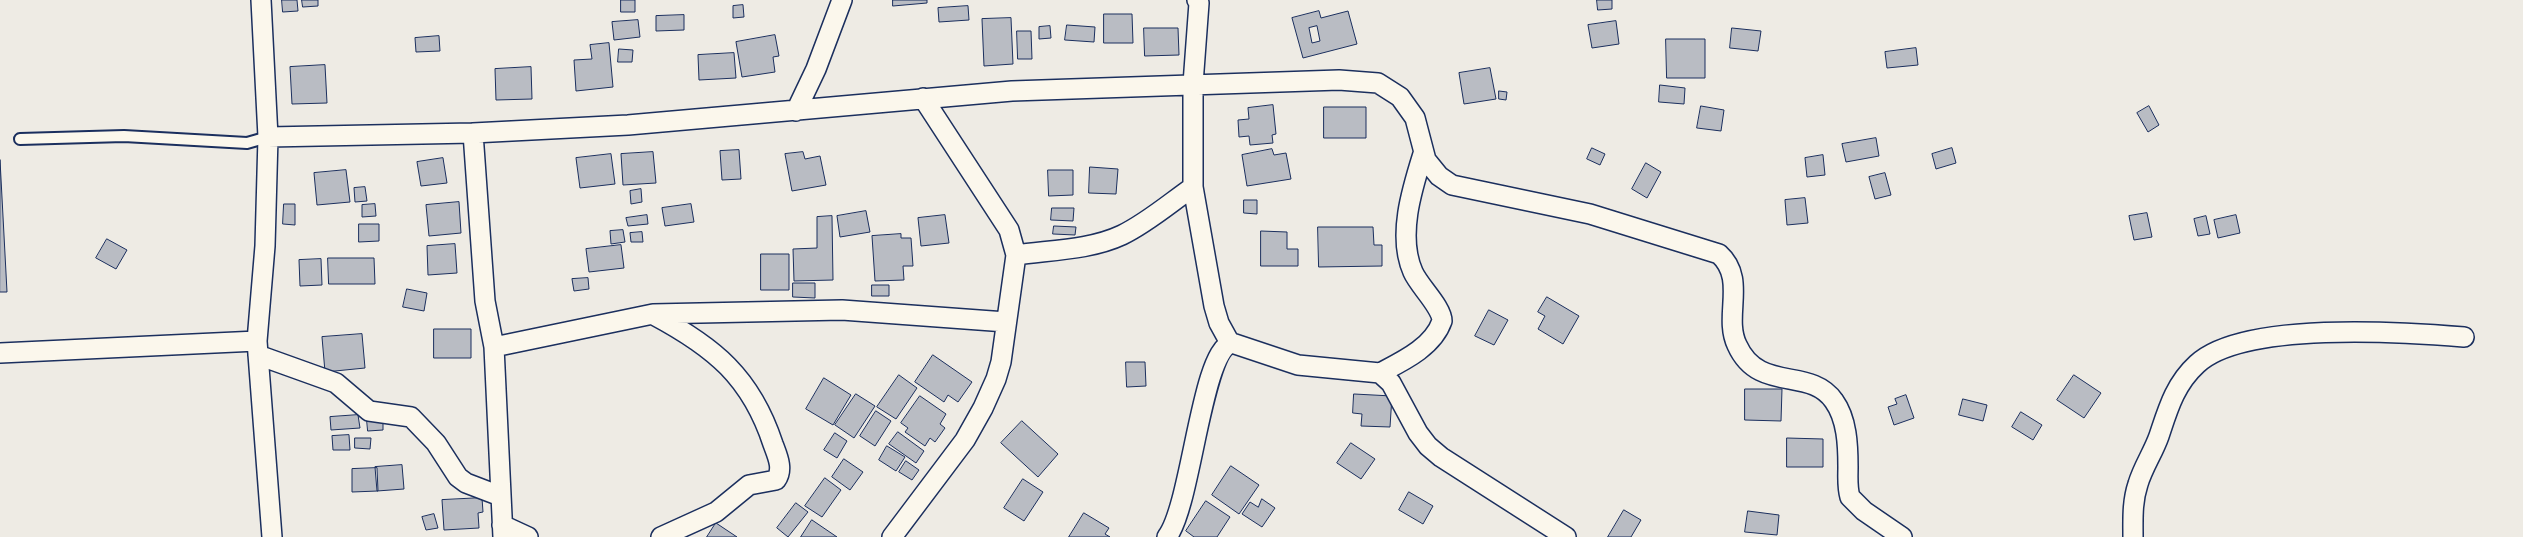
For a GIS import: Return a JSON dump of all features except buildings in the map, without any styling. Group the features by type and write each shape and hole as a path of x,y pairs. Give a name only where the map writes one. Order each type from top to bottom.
{"street":[{"path":"261,0 268,137 265,246 258,348 272,537"},
{"path":"796,111 816,69 842,0"},
{"path":"1202,1 1193,84 1193,187 1214,306 1219,323 1230,343 1298,365 1380,373 1391,382 1418,433 1441,458 1566,537"},
{"path":"268,137 473,133 628,125 1012,91 1353,80 1378,83 1400,97 1410,109 1415,118 1423,154 1438,176 1456,186 1590,214 1719,254 1730,268 1732,277 1733,328 1740,350 1747,360 1770,376 1814,384 1834,401 1848,440 1850,497 1864,511 1902,537"},
{"path":"892,537 965,440 983,408 1000,362 1016,254 1009,230 922,98"},
{"path":"473,133 484,301 494,347 502,531 528,537"},
{"path":"1380,373 1411,356 1424,345 1442,321 1438,310 1413,272 1409,259 1409,203 1423,154"},
{"path":"1016,254 1092,245 1109,240 1123,234 1193,187"},
{"path":"494,347 653,314 842,310 1006,322"},
{"path":"653,314 684,331 727,364 755,401 766,422 780,470 776,480 749,485 716,512 661,537"},
{"path":"2133,537 2133,505 2137,486 2158,437 2168,406 2188,374 2208,355 2242,343 2294,335 2408,332 2464,337"},
{"path":"1167,537 1173,529 1185,492 1210,378 1221,351 1230,343"},
{"path":"0,353 258,348 336,383 369,411 411,417 436,443 458,477 466,483 500,496"}],"lane":[{"path":"20,139 124,136 247,142 268,137"}]}
